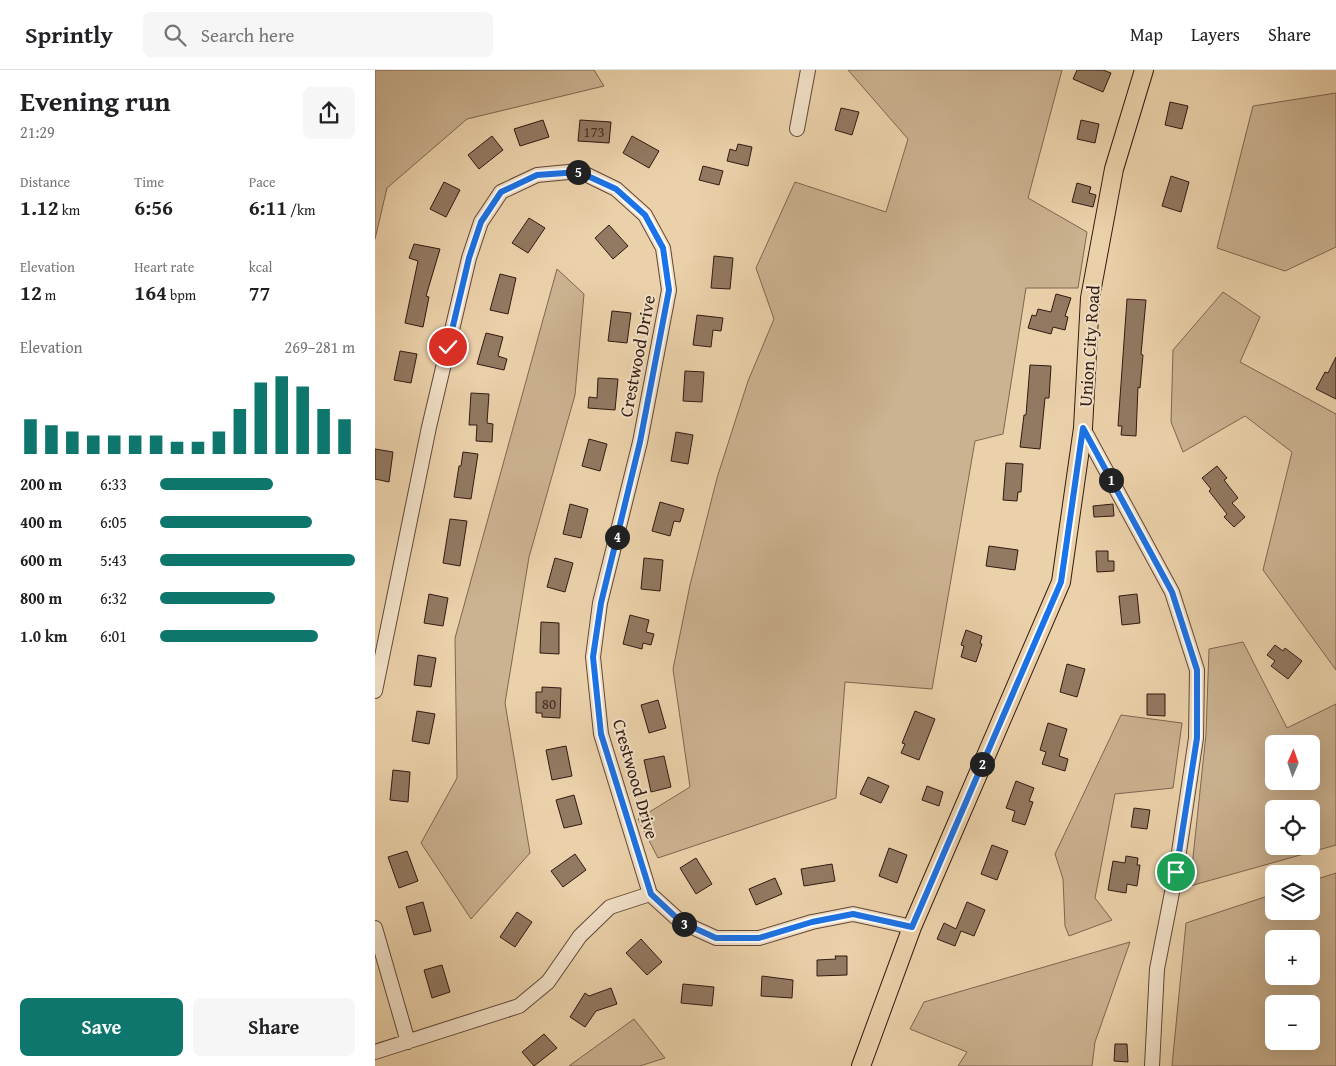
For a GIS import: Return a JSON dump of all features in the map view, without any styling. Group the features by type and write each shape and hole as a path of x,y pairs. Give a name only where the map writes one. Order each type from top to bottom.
{"main road":[{"name":"Union City Road","path":"861,1066 912,927 1061,582 1083,428 1090,298 1114,169 1144,70"}],"street":[{"path":"797,129 808,70"},
{"name":"Crestwood Drive","path":"375,690 429,427 469,258 481,222 501,192 537,175 579,172 616,189 645,215 663,248 669,290 640,442 601,603 593,657 601,734 651,894 681,922 716,938 759,938 812,922 853,914 912,927"},
{"path":"1083,428 1172,592 1197,670 1197,738 1176,872 1157,969 1152,1066"},
{"path":"375,1052 519,1006 548,982 580,936 610,906 651,894"},
{"path":"375,928 408,1042"}],"shaded area":[{"path":"375,70 594,70 604,86 467,119 387,188 375,239"},
{"path":"848,70 1062,70 1028,198 1087,232 1078,288 1026,288 1003,434 975,441 932,689 845,682 836,798 658,858 638,819 690,787 673,669 690,585 717,478 748,381 774,319 756,268 795,182 886,212 908,139"},
{"path":"1336,93 1336,247 1285,271 1217,248 1253,106"},
{"path":"557,269 584,294 575,395 529,557 505,703 530,853 471,919 421,843 457,778 455,638"},
{"path":"1223,292 1260,317 1240,362 1336,414 1336,670 1263,570 1292,452 1245,416 1183,452 1171,422 1173,350"},
{"path":"1243,642 1287,728 1336,704 1336,845 1320,849 1320,800 1265,800 1265,855 1300,855 1190,886 1206,734 1209,649"},
{"path":"1121,715 1182,723 1173,788 1115,794 1095,898 1112,920 1069,936 1065,926 1063,879 1055,854"},
{"path":"1336,873 1336,1066 1172,1066 1186,923 1265,897 1265,920 1320,920 1320,878"},
{"path":"1130,942 1095,1042 1092,1066 958,1066 967,1052 910,1029 924,1002"},
{"path":"634,1019 665,1058 640,1066 569,1066"}],"building":[{"path":"1077,70 1103,70 1111,73 1103,92 1073,79"},
{"path":"1170,102 1188,106 1182,129 1165,125"},
{"path":"841,108 859,112 852,135 835,130"},
{"path":"543,120 549,137 520,146 514,129"},
{"path":"580,120 611,122 609,143 578,141"},
{"path":"1081,120 1099,124 1095,143 1077,139"},
{"path":"492,136 503,150 479,169 468,155"},
{"path":"632,136 659,151 649,168 623,153"},
{"path":"738,144 752,147 748,166 727,161 730,149 736,151"},
{"path":"703,166 723,171 719,185 699,180"},
{"path":"1171,176 1189,182 1181,212 1162,206"},
{"path":"444,182 460,190 446,217 430,209"},
{"path":"1077,183 1091,187 1089,193 1096,195 1093,207 1072,202"},
{"path":"529,218 545,228 528,253 512,243"},
{"path":"609,225 628,246 613,259 595,238"},
{"path":"414,244 440,249 426,296 429,297 423,327 405,323 418,261 409,258"},
{"path":"714,256 733,258 730,289 711,288"},
{"path":"500,274 516,278 508,314 490,310"},
{"path":"1056,294 1071,298 1065,316 1068,317 1065,330 1053,327 1051,334 1028,328 1032,315 1036,316 1038,309 1051,312"},
{"path":"1127,299 1146,300 1140,388 1138,387 1136,436 1121,435 1122,426 1118,426"},
{"path":"612,311 631,313 627,343 608,341"},
{"path":"697,315 723,318 721,331 713,330 711,347 693,345"},
{"path":"486,333 503,337 498,356 507,359 504,370 477,364"},
{"path":"400,351 417,354 411,383 394,380"},
{"path":"1336,357 1336,399 1316,389 1325,372 1328,373"},
{"path":"1030,365 1051,366 1049,398 1045,398 1040,449 1020,447 1024,415 1026,415"},
{"path":"685,371 704,372 702,402 683,401"},
{"path":"598,378 618,379 615,410 588,408 589,397 597,398"},
{"path":"471,393 489,394 487,423 493,424 492,442 476,441 477,425 469,425"},
{"path":"676,432 693,435 688,464 671,461"},
{"path":"589,439 607,444 600,471 582,466"},
{"path":"375,449 393,452 389,482 375,479"},
{"path":"463,452 478,454 471,499 454,497"},
{"path":"1006,463 1023,464 1021,492 1018,492 1017,501 1003,500"},
{"path":"1217,466 1227,478 1224,480 1238,498 1232,503 1245,517 1234,527 1224,517 1227,514 1209,491 1211,489 1202,478"},
{"path":"660,502 684,509 680,522 674,521 670,536 652,531"},
{"path":"570,504 588,509 581,538 563,534"},
{"path":"1113,504 1114,516 1094,517 1093,506"},
{"path":"450,519 467,521 460,566 443,563"},
{"path":"989,546 1018,550 1015,570 986,566"},
{"path":"1096,551 1108,551 1108,561 1114,561 1114,571 1097,572"},
{"path":"555,558 573,563 565,592 547,587"},
{"path":"644,558 663,560 660,591 641,589"},
{"path":"429,594 448,598 443,626 424,623"},
{"path":"1137,594 1140,623 1122,625 1119,596"},
{"path":"630,615 649,620 646,632 654,634 651,645 643,643 642,649 623,644"},
{"path":"541,622 559,623 559,654 540,653"},
{"path":"966,630 982,636 980,643 982,644 976,662 961,657 964,646 961,645"},
{"path":"1275,645 1283,651 1285,648 1302,661 1288,679 1271,666 1275,661 1267,655"},
{"path":"418,655 436,658 431,687 414,685"},
{"path":"1067,664 1085,669 1077,697 1060,692"},
{"path":"542,687 561,688 560,718 542,717 542,713 536,713 536,692 542,692"},
{"path":"1147,694 1165,694 1165,716 1147,715"},
{"path":"658,700 666,728 649,733 641,705"},
{"path":"417,711 435,714 429,744 412,741"},
{"path":"915,711 935,719 919,760 901,753 905,744 902,743"},
{"path":"1048,723 1067,729 1059,756 1068,759 1065,771 1042,764 1046,752 1040,750"},
{"path":"566,746 572,776 552,780 546,750"},
{"path":"664,756 671,787 651,792 644,760"},
{"path":"393,770 410,772 408,802 390,800"},
{"path":"868,777 889,786 881,803 860,794"},
{"path":"1016,781 1034,788 1029,801 1033,802 1025,825 1012,821 1015,811 1006,808"},
{"path":"927,786 943,792 939,806 922,800"},
{"path":"574,795 582,824 564,828 556,800"},
{"path":"1134,808 1150,810 1147,829 1131,827"},
{"path":"992,845 1008,851 997,880 981,874"},
{"path":"889,848 907,855 897,883 879,876"},
{"path":"407,851 418,881 399,888 388,857"},
{"path":"575,854 586,870 563,887 551,871"},
{"path":"1126,856 1138,858 1137,865 1140,865 1137,886 1127,884 1126,893 1108,890 1113,861 1125,863"},
{"path":"696,858 712,884 696,894 680,868"},
{"path":"832,864 835,881 804,886 801,869"},
{"path":"775,878 782,894 756,905 749,889"},
{"path":"423,902 431,931 414,935 406,907"},
{"path":"967,902 985,910 974,936 961,931 955,946 937,939 944,923 956,929"},
{"path":"517,912 532,922 515,947 500,937"},
{"path":"641,939 662,962 647,975 626,953"},
{"path":"835,956 847,956 847,975 817,976 817,960 836,959"},
{"path":"442,965 450,992 432,998 424,970"},
{"path":"762,976 793,980 792,998 761,996"},
{"path":"683,984 714,987 712,1006 681,1003"},
{"path":"611,988 617,1004 596,1011 585,1027 570,1017 585,993 589,996"},
{"path":"544,1034 557,1048 534,1066 522,1052"},
{"path":"1115,1044 1127,1044 1128,1062 1114,1061"}],"route":[{"path":"448,347 469,258 481,222 501,192 537,175 579,172 616,189 645,215 663,248 669,290 640,442 601,603 593,657 595,696 601,734 651,894 681,922 716,938 759,938 812,922 853,914 912,927 1061,582 1083,428 1172,592 1197,670 1197,738 1176,872"}]}
